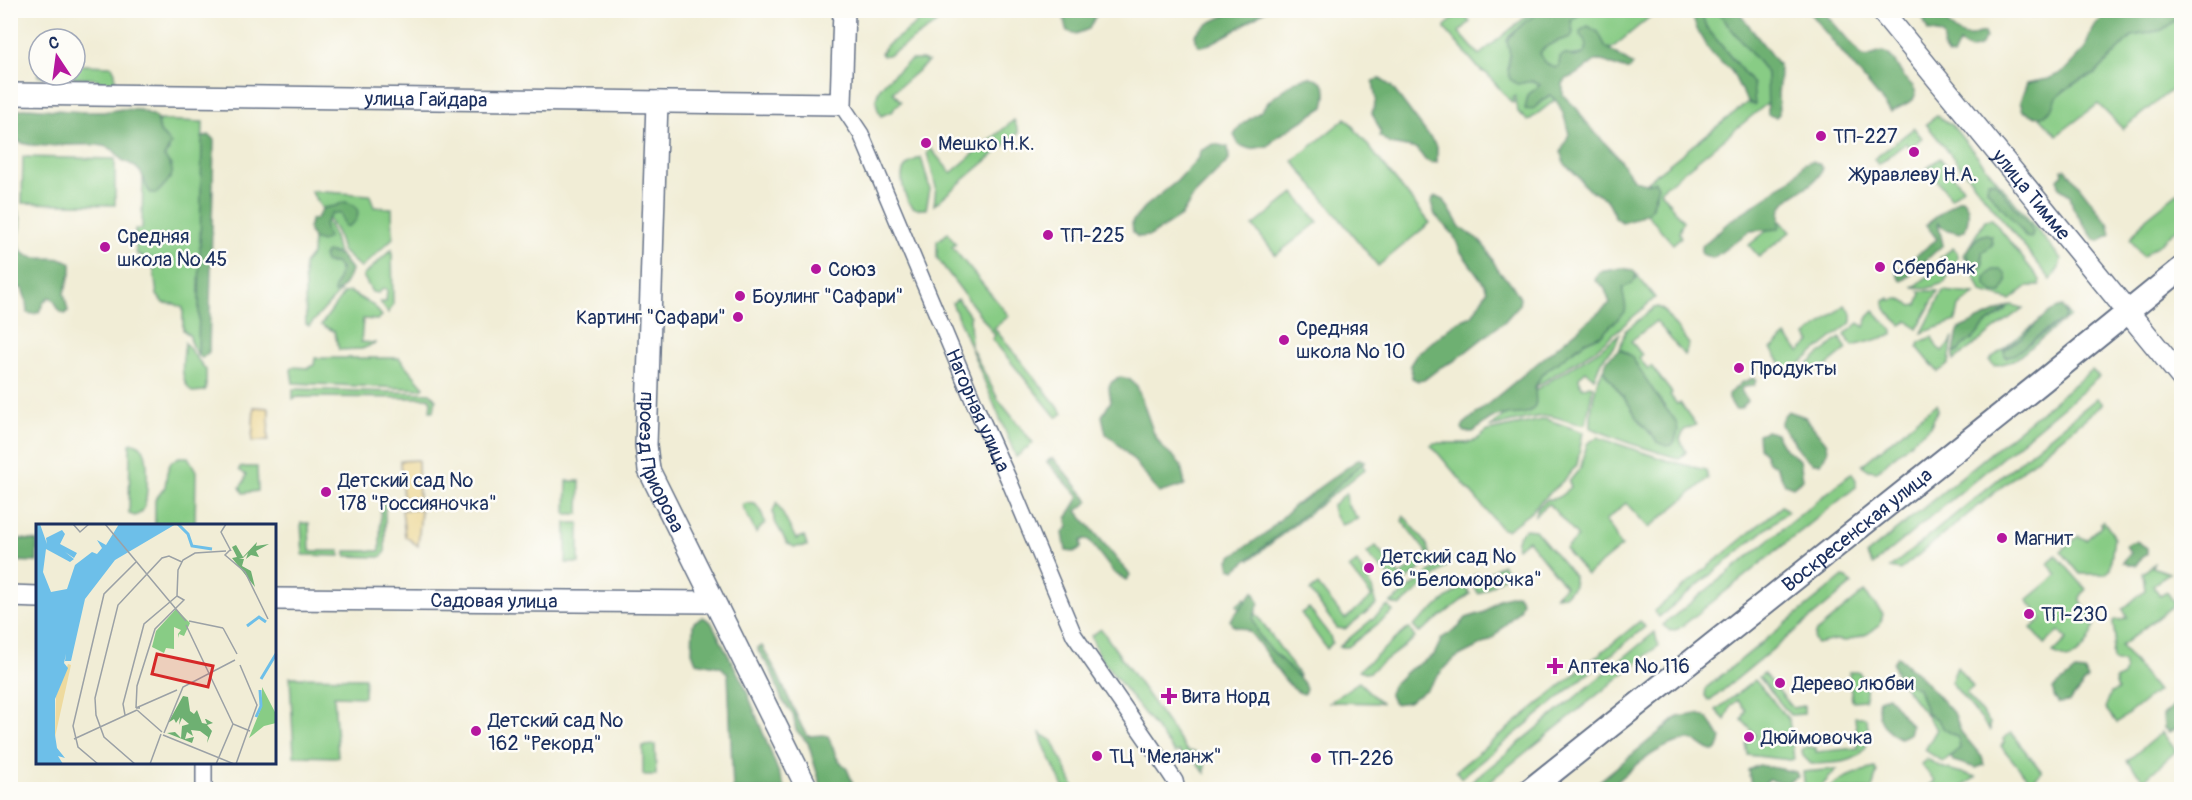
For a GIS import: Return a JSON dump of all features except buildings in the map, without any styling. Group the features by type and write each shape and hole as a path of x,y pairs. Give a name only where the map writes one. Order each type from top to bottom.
{"main road":[{"name":"Воскресенская улица","path":"1530,789 2181,268"}],"street":[{"path":"841,104 844,10"},
{"name":"улица Тимме","path":"1881,10 2181,378"},
{"name":"улица Гайдара","path":"10,94 841,104"},
{"name":"проезд Приорова","path":"657,102 646,459 651,476 808,789"},
{"name":"Нагорная улица","path":"841,104 861,134 1074,634 1171,775 1177,789"},
{"path":"10,596 36,597"},
{"name":"Садовая улица","path":"276,599 714,602"},
{"path":"204,764 204,789"}],"green space":[{"path":"1067,10 1102,11 1095,17 1089,29 1076,34 1067,31 1064,21"},
{"path":"1236,10 1265,11 1210,44 1201,46 1197,44 1195,35 1199,31 1209,23"},
{"path":"1542,10 1589,11 1571,21 1573,32 1571,37 1546,47 1540,53 1544,62 1555,68 1559,66 1560,57 1565,54 1574,57 1584,54 1586,44 1580,31 1588,26 1598,32 1606,47 1633,65 1630,69 1625,69 1595,61 1566,79 1563,84 1563,95 1617,156 1634,180 1645,183 1655,181 1658,186 1650,211 1632,220 1622,222 1614,217 1607,200 1584,185 1564,162 1561,152 1569,134 1562,112 1554,99 1550,95 1533,109 1525,109 1528,95 1540,85 1532,81 1517,84 1510,79 1508,70 1510,54 1507,41 1525,22"},
{"path":"914,11 947,11 933,26 891,54 883,56 881,53 885,47 916,24"},
{"path":"1533,11 1542,11 1525,22 1507,41 1510,54 1508,65 1510,79 1517,84 1532,81 1540,85 1528,95 1526,109 1539,104 1550,95 1555,100 1528,121 1518,112 1515,96 1512,103 1486,73 1481,71 1445,29 1445,26 1461,12 1470,22 1459,32 1479,55"},
{"path":"1589,11 1639,13 1657,11 1611,49 1606,47 1598,32 1586,42 1584,54 1560,57 1559,66 1555,68 1545,62 1540,53 1554,42 1571,37 1573,32 1571,22 1575,17"},
{"path":"1692,11 1703,11 1701,12 1706,27 1753,84 1755,105 1744,96 1730,70 1713,55 1705,44"},
{"path":"1714,11 1722,17 1767,73 1769,102 1660,191 1683,221 1679,233 1681,237 1673,244 1646,213 1654,203 1656,190 1655,182 1645,183 1748,102 1751,104 1749,79 1706,27 1701,12"},
{"path":"1714,11 1738,11 1778,64 1779,114 1776,117 1768,115 1767,73 1722,17"},
{"path":"1808,11 1823,11 1862,56 1882,52 1890,55 1914,88 1916,93 1913,100 1891,112"},
{"path":"1912,11 1939,11 1952,28 1960,34 1970,36 1984,33 1986,38 1979,47 1970,50 1959,43 1953,56 1948,55 1943,48 1944,38 1941,34 1928,31 1923,18"},
{"path":"2112,11 2181,11 2181,16 2162,30 2132,36 2095,74 2073,84 2057,97 2053,107 2045,115 2036,117 2023,111 2020,102 2027,83 2048,79 2063,72 2085,49 2096,24"},
{"path":"2181,16 2181,82 2123,129 2098,104 2057,135 2040,117 2049,112 2057,97 2064,91 2095,74 2132,36 2162,30"},
{"path":"911,60 928,62 893,92 901,102 893,111 881,116 876,98 879,91 889,78"},
{"path":"87,65 112,66 115,72 115,86 111,88 96,79 87,79"},
{"path":"1316,78 1325,87 1324,107 1277,137 1268,146 1250,149 1239,145 1234,135 1241,125 1297,80"},
{"path":"1380,79 1391,86 1437,147 1437,162 1431,163 1425,160 1417,149 1390,144 1380,136 1380,130 1372,113 1376,100 1373,81"},
{"path":"28,108 83,112 141,110 156,117 160,132 171,144 164,157 171,167 171,176 157,193 151,193 137,168 122,160 113,150 103,146 45,146 21,142 14,137 12,132 11,114 14,111"},
{"path":"1937,116 1951,124 2061,259 2059,268 2051,280 1926,124","holes":["1989,181 1995,182 2031,227 2026,237 2014,219 1987,189"]},
{"path":"1346,118 1430,223 1378,266 1293,161"},
{"path":"158,120 203,122 198,355 191,344 190,336 183,330 183,308 175,304 163,303 157,295 152,258 144,258 136,253 135,229 142,229 143,175 145,179 172,166 164,157 169,151 169,141 160,132"},
{"path":"1014,120 1019,133 934,205 936,187 927,153 931,149 951,173"},
{"path":"1914,128 1922,138 1911,148 1906,143 1878,165 1874,159"},
{"path":"209,135 214,140 209,352 202,358 198,355 202,138"},
{"path":"1214,144 1228,147 1229,160 1194,195 1181,216 1150,236 1138,237 1133,233 1132,222 1145,207 1177,181 1199,157 1200,151"},
{"path":"23,157 115,159 115,205 22,203"},
{"path":"921,157 930,189 926,209 916,209 906,196 902,179 906,166"},
{"path":"1940,158 1963,188 1951,198 1927,168"},
{"path":"1811,161 1823,168 1814,181 1785,203 1780,211 1779,229 1750,231 1713,258 1701,254 1701,247 1731,220 1791,180 1804,164"},
{"path":"2066,169 2108,223 2111,234 2100,241 2094,239 2073,208 2070,195 2059,188 2058,179 2063,174 2062,170"},
{"path":"1988,181 1995,182 2031,227 2033,233 2031,238 2026,237 1987,189"},
{"path":"2181,190 2181,226 2143,257 2130,239 2146,218"},
{"path":"311,191 370,195 374,207 392,208 393,238 361,268 342,251 337,233"},
{"path":"1294,193 1318,222 1276,255 1253,226"},
{"path":"11,196 21,219 18,243 24,253 30,257 66,260 71,264 71,272 64,293 68,311 65,314 49,297 39,312 27,313 22,288 15,288 11,295"},
{"path":"1435,196 1444,200 1460,227 1479,240 1488,251 1499,272 1511,283 1520,298 1519,305 1505,321 1454,361 1441,367 1424,380 1418,381 1412,378 1410,365 1417,354 1457,322 1472,316 1487,291 1461,252 1453,234 1435,215 1431,202"},
{"path":"1959,199 1965,202 1968,210 1965,230 1960,233 1945,229 1938,223 1943,245 1906,278 1902,281 1899,279 1896,272 1937,239 1926,225"},
{"path":"345,202 355,206 358,213 355,221 346,227 341,214 332,213 324,225 328,238 321,242 313,239 308,228 311,220 317,218 323,208"},
{"path":"1992,219 2040,280 2040,286 2028,286 2010,300 1981,292 1964,255 1985,220","holes":["1991,236 1992,245 1982,252 1983,266 1979,269 1972,266 1967,257 1972,245 1978,240"]},
{"path":"326,220 333,233 338,254 330,252 326,263 335,263 340,270 334,293 340,292 309,326 306,324 304,264 312,254 313,239"},
{"path":"1780,220 1790,232 1759,257 1749,245"},
{"path":"948,233 956,244 952,247 1009,316 994,328 1063,413 1058,417 992,339 995,335 937,258 937,241"},
{"path":"1987,234 1991,236 1992,245 1982,252 1983,266 1979,269 1975,268 1967,257 1969,249 1976,239"},
{"path":"1953,248 1958,257 1944,283 1929,288 1912,287 1942,264 1943,259 1940,258"},
{"path":"392,249 393,305 388,313 380,302 386,302 387,290 384,288 378,293 372,292 363,276"},
{"path":"327,252 340,255 351,269 345,284 334,293 341,269 335,263 325,262 323,256"},
{"path":"1622,268 1632,270 1636,274 1632,283 1623,287 1625,312 1601,335 1585,342 1542,374 1535,387 1536,406 1526,413 1494,417 1473,432 1464,432 1462,428 1464,424 1610,303 1604,287 1595,280 1599,272"},
{"path":"1993,270 2001,270 2006,275 2006,284 2002,293 1993,293 1986,285 1986,277"},
{"path":"1636,274 1655,298 1596,349 1535,387 1542,374 1585,342 1601,335 1621,316 1623,287 1636,280"},
{"path":"1919,291 1938,291 1917,329 1908,321 1901,325 1888,311 1884,301 1889,298 1889,300 1901,299 1912,306 1917,305 1921,293"},
{"path":"1943,291 1975,294 1959,306 1956,321 1922,333"},
{"path":"350,292 374,306 382,316 377,320 363,319 361,342 376,343 362,349 339,350 334,331 321,325 344,293"},
{"path":"958,299 970,316 971,347 998,399 1033,443 1016,457 952,303"},
{"path":"1845,305 1852,314 1852,322 1792,370 1784,368 1771,349 1786,336 1799,352 1811,342 1806,336"},
{"path":"2012,305 2023,308 1954,360 1954,352 1974,338 1985,325 2006,311 2003,309"},
{"path":"1658,307 1663,310 1689,344 1684,355 1656,321 1631,341 1642,355 1639,358 1648,369 1651,366 1672,393 1670,395 1677,404 1680,403 1696,425 1684,430 1680,439 1686,452 1680,459 1591,428 1593,397 1604,368 1605,373 1636,417 1658,442 1675,420 1634,361 1620,349 1625,331"},
{"path":"2063,307 2066,316 2063,321 2045,331 2014,355 2005,356 2004,351 2044,317 2053,310"},
{"path":"2007,309 1985,325 1958,352 1954,352 1960,328"},
{"path":"1874,311 1893,331 1893,335 1853,346 1844,335 1859,323 1864,327 1868,317"},
{"path":"2066,311 2070,316 2013,361 1994,366 1989,360 2036,323 2026,334 2004,350 2007,357 2018,351 2063,319"},
{"path":"1619,334 1616,344 1601,361 1594,378 1586,371 1579,377 1583,388 1593,386 1586,424 1543,416 1491,427 1504,415 1509,415 1535,390 1598,351"},
{"path":"1932,337 1942,351 1950,344 1953,337 1949,364 1938,372 1918,348 1920,342"},
{"path":"1840,338 1847,349 1823,369 1802,369"},
{"path":"185,343 206,370 206,389 204,391 192,392 185,381 182,369"},
{"path":"1620,349 1631,356 1675,420 1678,430 1675,441 1671,445 1666,446 1658,442 1636,417 1605,373 1606,362"},
{"path":"315,358 399,358 424,387 421,389 293,383 291,370 293,367 308,368 314,365"},
{"path":"2092,370 2099,377 1873,565 1866,555"},
{"path":"1120,377 1129,379 1137,386 1154,434 1162,447 1181,465 1185,485 1159,493 1136,463 1106,434 1102,416 1111,401 1109,386"},
{"path":"1753,378 1756,380 1754,386 1743,387 1741,390 1747,401 1741,409 1735,409 1729,399 1729,394 1741,383"},
{"path":"293,389 430,393 436,399 434,411 430,411 429,398 298,397 293,399"},
{"path":"2097,398 2103,404 1900,570 1890,568"},
{"path":"1936,404 1938,409 1931,425 1877,471 1869,470 1862,465"},
{"path":"1788,411 1805,417 1827,444 1828,451 1821,463 1813,463 1806,458 1781,426 1782,419"},
{"path":"1546,419 1583,432 1577,465 1531,512 1507,530 1502,529 1431,445 1433,443 1467,443 1476,440 1488,431"},
{"path":"1767,431 1776,434 1785,449 1800,460 1803,479 1793,487 1785,484 1776,466 1768,462 1765,454 1759,448 1758,434"},
{"path":"1597,437 1669,461 1706,470 1708,479 1649,528 1626,503 1605,521 1622,546 1587,575 1565,549 1578,537 1549,504 1535,515 1537,508 1548,499 1557,498 1571,487 1569,482 1581,467 1587,444"},
{"path":"130,444 140,445 143,449 147,471 145,505 135,516 129,514"},
{"path":"179,457 188,457 196,471 195,524 155,524 155,500 165,487 171,462"},
{"path":"1054,459 1089,501 1077,511 1130,575 1126,580 1114,573 1089,540 1081,541 1081,548 1074,552 1066,551 1063,533 1068,527 1067,517 1079,497 1047,462"},
{"path":"1359,459 1365,469 1250,560 1245,554"},
{"path":"1359,459 1365,461 1322,500 1235,570 1230,568 1229,560 1232,556 1266,533 1296,504"},
{"path":"240,467 257,467 258,491 243,493 240,487 246,475 239,470"},
{"path":"1852,473 1856,480 1856,487 1678,629 1670,631 1663,625"},
{"path":"567,481 580,481 579,514 566,514"},
{"path":"1346,493 1347,504 1358,519 1342,525 1334,515 1332,506"},
{"path":"381,495 385,495 385,553 380,557 346,556 346,551 380,551"},
{"path":"777,503 796,539 804,536 807,546 794,547 787,543 774,520 773,511"},
{"path":"755,504 761,511 765,523 756,533 742,505"},
{"path":"1782,506 1788,511 1659,617 1654,611"},
{"path":"1404,516 1423,539 1430,553 1423,566 1400,585 1367,553 1376,546 1400,576 1428,554 1402,521"},
{"path":"2103,520 2114,536 2110,570 2105,574 2080,574 2061,551 2079,536 2086,540 2102,525 2100,524"},
{"path":"301,523 309,523 310,551 340,551 340,556 303,555"},
{"path":"566,523 579,523 579,563 566,563"},
{"path":"1525,529 1535,530 1574,576 1574,586 1565,595 1556,596 1565,586 1528,540 1517,548 1518,538"},
{"path":"11,539 36,541 36,562 11,561"},
{"path":"2136,541 2147,548 2147,554 2136,565 2129,565 2123,562 2131,553 2126,546"},
{"path":"2056,555 2086,589 2080,596 2080,600 2091,615 2094,627 2084,647 2073,657 2067,659 2053,653 2067,639 2059,631 2045,644 2031,628 2042,619 2027,600 2057,575 2048,564"},
{"path":"1357,562 1372,588 1376,605 1345,629 1337,628 1310,591 1318,585 1345,619 1372,597 1349,568"},
{"path":"1443,562 1447,566 1400,606 1391,603"},
{"path":"1502,564 1508,574 1479,594 1469,581 1477,573 1482,578"},
{"path":"2154,564 2153,567 2169,573 2153,585 2160,596 2167,592 2175,604 2121,646 2157,691 2117,723 2105,708 2111,693 2118,690 2115,680 2123,676 2125,671 2123,662 2114,662 2113,659 2115,638 2113,622 2116,619 2127,617 2123,609 2145,590 2143,573"},
{"path":"1843,577 1852,584 1710,701 1705,696 1706,688"},
{"path":"1464,585 1470,594 1419,633 1413,626"},
{"path":"1254,591 1259,603 1253,619 1261,639 1303,682 1306,688 1304,694 1297,691 1282,676 1249,632 1232,625 1230,620"},
{"path":"1864,592 1883,614 1880,625 1867,634 1847,641 1835,640 1817,644 1814,639 1815,633"},
{"path":"1517,594 1522,601 1519,610 1491,640 1457,657 1446,666 1427,689 1408,702 1394,704 1389,693 1393,685 1407,671 1434,655 1442,638 1458,628 1466,618 1485,612 1499,599"},
{"path":"1245,598 1299,675 1292,680 1237,605"},
{"path":"1388,606 1393,612 1348,647 1339,647"},
{"path":"1309,608 1330,636 1332,643 1327,649 1301,613"},
{"path":"703,617 711,622 745,687 785,789 733,789 728,674 721,667 696,662 692,652 693,624"},
{"path":"1640,621 1645,627 1461,778 1456,771"},
{"path":"1409,628 1415,638 1368,673 1359,670"},
{"path":"1101,629 1187,751 1195,752 1205,765 1205,773 1190,755 1185,759 1179,751 1175,753 1100,657 1091,636"},
{"path":"1655,632 1658,646 1480,789 1463,789"},
{"path":"762,646 803,729 808,736 828,736 837,758 847,769 854,786 853,789 822,789 808,743 796,730 793,715 782,700 771,670 758,651 758,647"},
{"path":"1897,656 1922,678 1955,715 1961,732 1982,757 1984,765 1976,768 1953,761 1951,757 1960,748 1958,737 1944,729 1937,719 1927,714 1918,688 1898,676 1893,663"},
{"path":"1957,667 1973,687 1966,693 1990,723 1990,730 1951,682"},
{"path":"2075,671 2085,672 2088,679 2069,702 2059,703 2054,696 2053,689"},
{"path":"1849,672 1858,672 1863,678 1866,684 1864,700 1852,701"},
{"path":"1764,673 1793,708 1804,706 1804,714 1790,715 1759,677"},
{"path":"290,677 365,678 364,697 334,696 338,757 294,756"},
{"path":"1898,677 1918,688 1927,714 1937,719 1944,729 1958,737 1960,748 1943,762 1925,750 1937,729"},
{"path":"1755,680 1789,720 1794,759 1748,755 1746,744 1756,735 1742,720 1746,710 1737,700 1731,706 1725,720 1716,710"},
{"path":"1359,682 1381,703 1329,702"},
{"path":"1888,696 1911,726 1909,734 1900,738 1885,727 1878,712 1879,699"},
{"path":"2181,698 2181,727 2169,732 2164,728 2163,715"},
{"path":"1698,714 1708,718 1721,738 1717,750 1710,750 1692,740 1671,744 1642,760 1609,789 1590,789 1678,717"},
{"path":"1855,717 1865,717 1868,728 1866,745 1856,758 1838,763 1811,764 1803,756 1802,750 1806,747 1816,748 1816,752 1858,748"},
{"path":"2162,732 2176,751 2144,780 2127,761"},
{"path":"1040,733 1053,741 1075,789 1068,787 1064,789"},
{"path":"2011,733 2042,772 2033,780 2029,780 2001,746 2003,739"},
{"path":"655,745 656,775 643,775 643,746"},
{"path":"1927,759 1941,767 1976,777 1959,789 1924,789 1935,781 1921,764"},
{"path":"1759,765 1796,772 1798,777 1786,783 1769,780 1762,789 1752,789 1748,770"},
{"path":"1875,768 1877,772 1872,789 1828,789 1850,776"},
{"path":"1837,769 1819,789 1805,789 1803,772"}],"sand":[{"path":"254,407 269,408 268,440 252,442"},
{"path":"418,460 419,499 403,498 400,461"},
{"path":"402,510 421,510 418,546 405,536"}],"place":[{"name":"ТП-227","path":"1821,136"},
{"name":"Мешко Н.К.","path":"926,143"},
{"name":"Журавлеву Н.А.","path":"1914,152"},
{"name":"ТП-225","path":"1048,235"},
{"name":"Средняя школа № 45","path":"105,247"},
{"name":"Сбербанк","path":"1880,267"},
{"name":"Союз","path":"816,269"},
{"name":"Боулинг \"Сафари\"","path":"740,296"},
{"name":"Картинг \"Сафари\"","path":"738,317"},
{"name":"Средняя школа № 10","path":"1284,340"},
{"name":"Продукты","path":"1739,368"},
{"name":"Детский сад № 178 \"Россияночка\"","path":"326,492"},
{"name":"Магнит","path":"2002,538"},
{"name":"Детский сад № 66 \"Беломорочка\"","path":"1369,568"},
{"name":"ТП-230","path":"2029,614"},
{"name":"Аптека № 116","path":"1555,666"},
{"name":"Дерево любви","path":"1780,683"},
{"name":"Вита Норд","path":"1169,696"},
{"name":"Детский сад № 162 \"Рекорд\"","path":"476,731"},
{"name":"Дюймовочка","path":"1749,737"},
{"name":"ТЦ \"Меланж\"","path":"1097,756"},
{"name":"ТП-226","path":"1316,758"}]}
